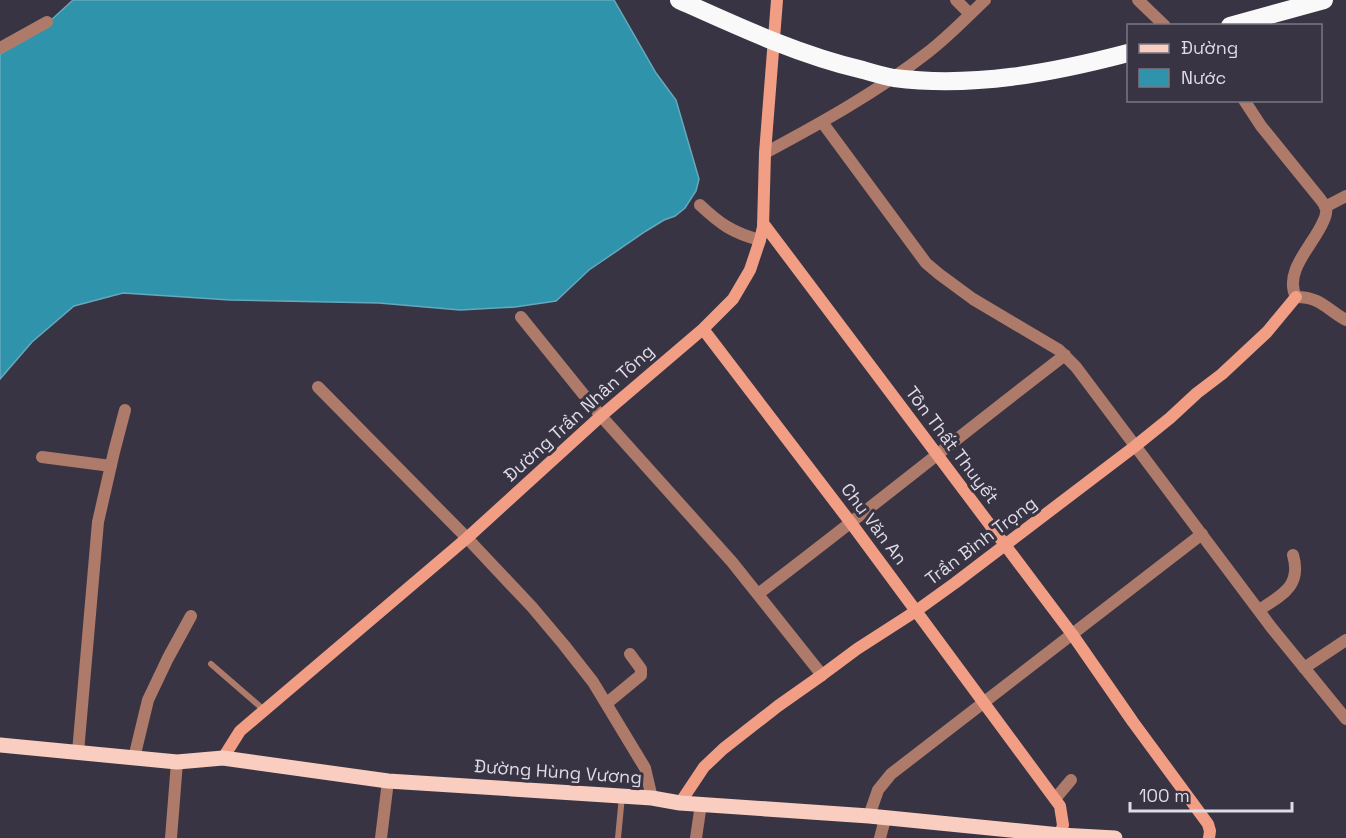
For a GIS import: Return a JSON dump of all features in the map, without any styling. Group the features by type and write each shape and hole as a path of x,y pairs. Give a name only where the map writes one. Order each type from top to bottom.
{"highway":[{"path":"680,0 774,41 838,65 892,77 979,81 1055,70 1127,53"},
{"path":"1237,24 1324,0"}],"main road":[{"name":"Đường Hùng Vương","path":"0,746 177,762 223,758 388,781 652,798 1109,838"}],"street":[{"name":"Đường Trần Nhân Tông","path":"223,758 240,730 466,538 733,299 750,270 763,223 765,153 777,0"},
{"path":"956,0 970,14"},
{"path":"765,153 822,122 928,52 985,0"},
{"path":"1138,0 1164,24"},
{"path":"0,48 46,22"},
{"path":"1245,102 1326,209 1326,217 1299,262 1294,275 1293,289 1296,297 1314,299 1346,320"},
{"path":"822,122 926,263 973,299 1065,355 1096,392 1134,447 1271,627 1346,719"},
{"path":"1325,207 1346,196"},
{"path":"700,205 737,234 760,240"},
{"name":"Tôn Thất Thuyết","path":"763,223 1072,634 1208,824 1209,838"},
{"name":"Trần Bình Trọng","path":"680,802 704,767 723,749 856,649 955,584 1134,447 1222,374 1267,332 1296,297"},
{"path":"521,317 601,416 713,540 822,675"},
{"name":"Chu Văn An","path":"702,329 851,523 1060,806 1063,825 1060,835"},
{"path":"758,594 1065,355"},
{"path":"318,387 532,607 564,645 607,703 645,768 652,798"},
{"path":"78,752 98,522 125,410"},
{"path":"42,456 111,466"},
{"path":"869,816 878,790 891,774 1202,534"},
{"path":"1260,610 1286,592 1292,584 1296,564 1293,555"},
{"path":"134,758 148,700 191,616"},
{"path":"1304,668 1346,640"},
{"path":"607,703 642,675 641,669 630,654"},
{"path":"171,838 177,762"},
{"path":"1055,800 1071,780"},
{"path":"381,838 388,781"},
{"path":"696,838 701,804"},
{"path":"879,838 885,819"}],"lane":[{"path":"211,664 264,710"},
{"path":"618,838 622,796"}],"water":[{"path":"73,0 614,0 656,73 676,100 699,179 696,191 685,208 675,216 646,231 589,270 556,301 515,307 460,310 379,303 230,300 123,293 74,306 32,342 0,379 0,54 36,34"}]}
